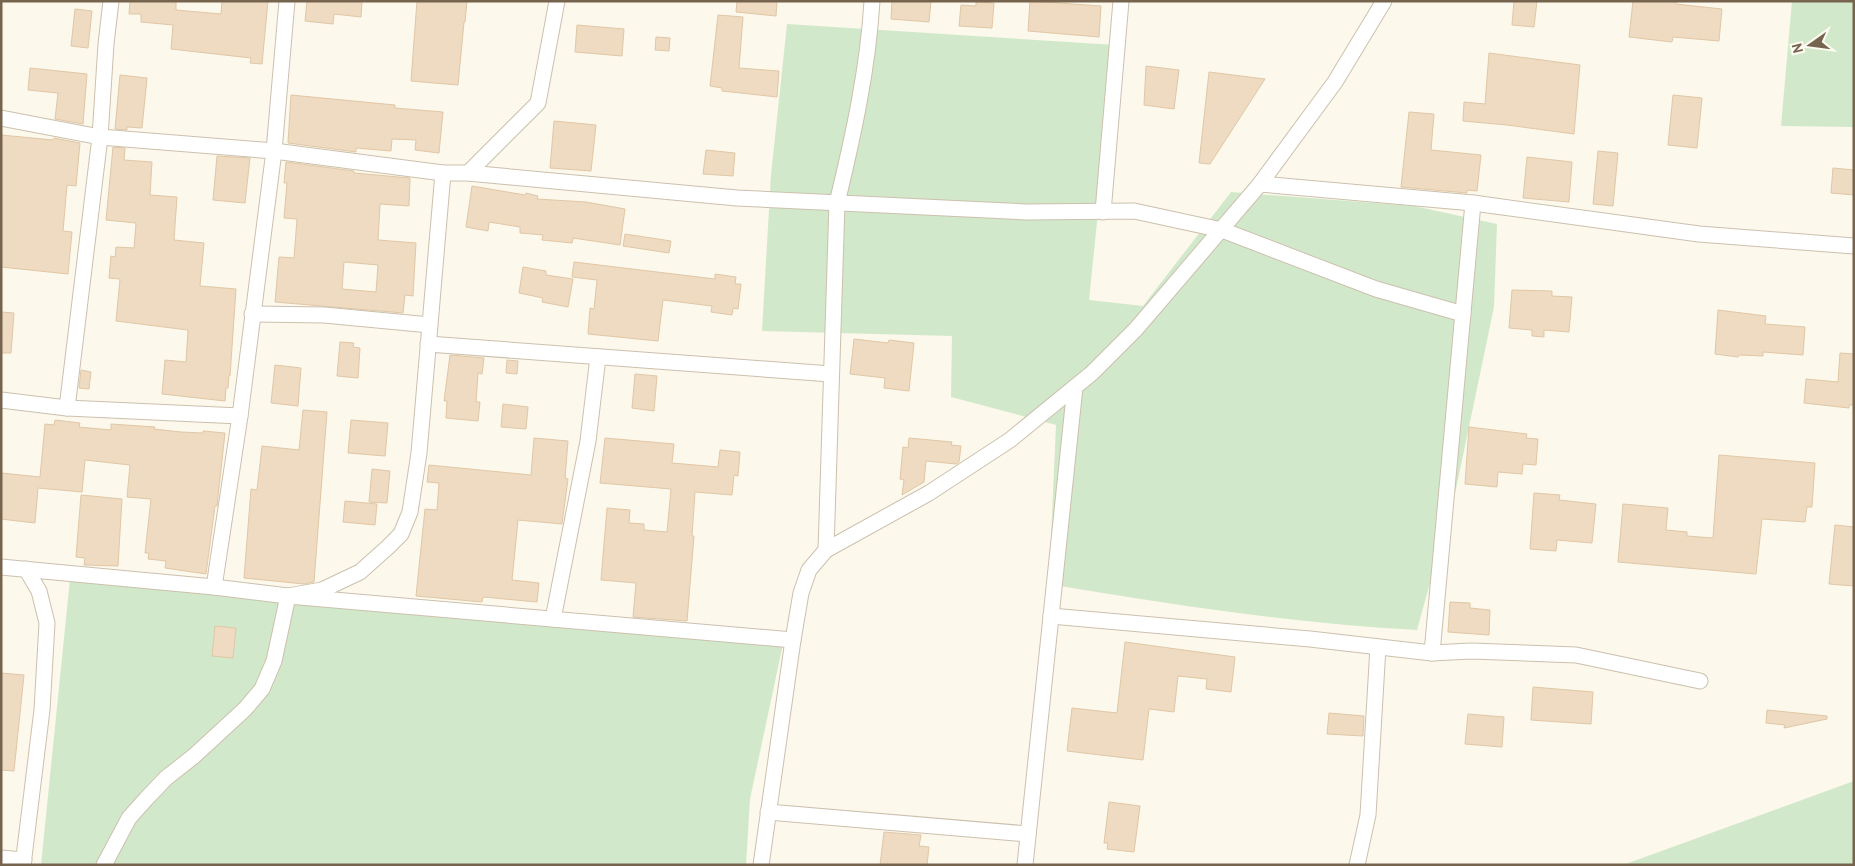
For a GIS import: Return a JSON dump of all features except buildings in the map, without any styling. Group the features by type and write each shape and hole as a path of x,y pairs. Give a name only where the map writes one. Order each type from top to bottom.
{"street":[{"path":"67,408 100,137 106,44 112,1"},
{"path":"214,587 240,416 274,151 287,1"},
{"path":"468,173 538,103 557,1"},
{"path":"826,550 837,203 846,168 870,44 872,1"},
{"path":"1103,212 1121,1"},
{"path":"756,865 762,858 793,640 801,593 809,570 826,550 945,482 1010,440 1075,387 1136,329 1260,184 1335,82 1384,1"},
{"path":"1,118 100,137 274,151 443,173 468,173 738,198 1026,212 1134,212 1222,230 1376,289 1463,314"},
{"path":"288,596 322,590 360,572 400,534 410,512 419,453 443,173"},
{"path":"1260,184 1474,203 1699,234 1854,246"},
{"path":"1432,653 1474,203"},
{"path":"252,314 324,315 430,325"},
{"path":"428,344 831,374"},
{"path":"553,619 588,440 598,357"},
{"path":"1025,865 1075,387"},
{"path":"1,400 67,408 240,416"},
{"path":"1,567 214,587 288,596 793,640"},
{"path":"1,858 23,863 42,710 47,623 39,591 26,569"},
{"path":"104,865 129,818 146,799 166,778 194,756 245,709 262,689 274,661 288,596"},
{"path":"1051,616 1432,653 1471,651 1576,655 1700,681"},
{"path":"1357,865 1368,814 1378,647"},
{"path":"768,812 1028,834"}],"green space":[{"path":"1792,1 1854,1 1854,127 1781,126"},
{"path":"787,24 1115,45 1089,300 1143,306 1231,192 1414,206 1497,224 1494,307 1456,489 1417,630 1278,618 1049,584 1056,425 951,397 952,336 762,331 771,175"},
{"path":"70,579 783,644 750,799 746,865 41,865"},
{"path":"1854,781 1854,865 1623,865"}]}
